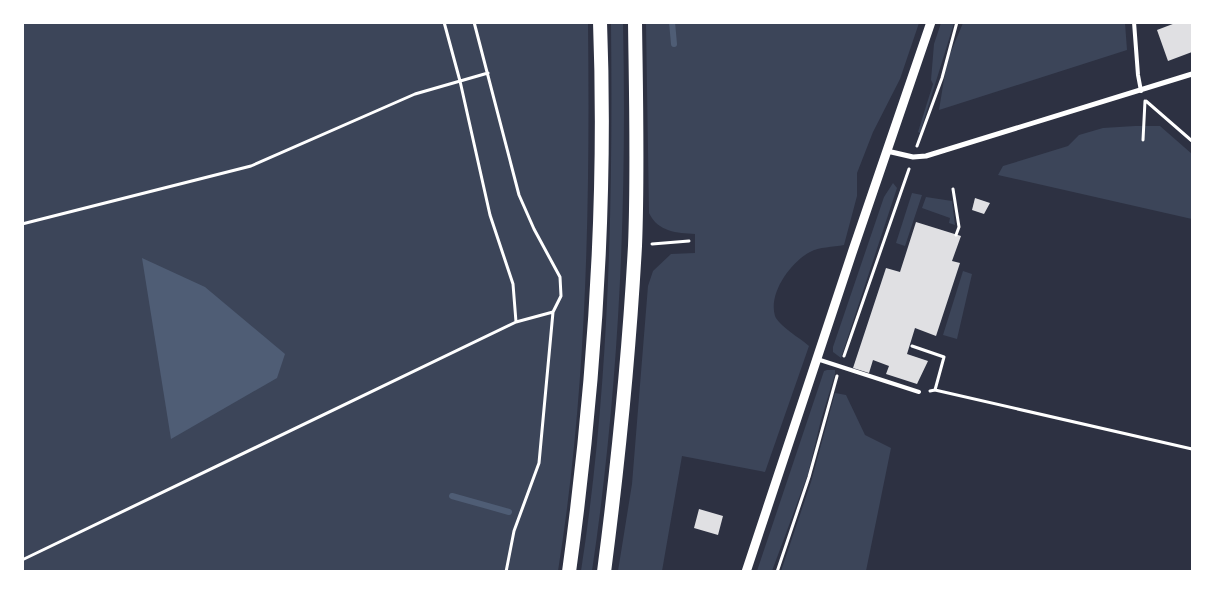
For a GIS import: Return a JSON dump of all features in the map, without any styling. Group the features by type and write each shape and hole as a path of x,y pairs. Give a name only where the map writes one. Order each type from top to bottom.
{"highway":[{"path":"569,572 583,470 596,327 601,197 600,22"},
{"path":"604,572 621,428 635,245 637,124 635,22"}],"street":[{"path":"746,572 931,22"},
{"path":"887,152 913,157 926,156 1192,74"}],"lane":[{"path":"1134,22 1141,91"},
{"path":"817,359 919,392"}],"path":[{"path":"444,22 460,81 490,215 513,284 516,322"},
{"path":"474,22 519,195 534,229 560,277 561,296 553,312 538,464 514,531 506,572"},
{"path":"777,572 809,477 840,366 942,78 957,22"},
{"path":"22,224 251,166 416,94 488,73"},
{"path":"1143,140 1145,100 1192,141"},
{"path":"953,189 958,227 956,235"},
{"path":"635,245 688,241"},
{"path":"22,560 516,322 553,312"},
{"path":"912,346 944,357 935,390"},
{"path":"919,392 935,390 1192,449"}],"shaded area":[{"path":"22,23 588,23 585,297 575,434 568,503 558,571 23,571"},
{"path":"611,23 623,23 624,161 619,298 609,434 592,571 581,571 598,435 607,298 610,229"},
{"path":"646,23 919,23 900,79 873,132 857,173 857,196 844,245 810,252 796,263 778,288 774,307 777,320 809,346 765,472 682,456 662,571 618,571 632,484 648,286 653,271 671,254 695,253 695,234 675,232 663,228 657,224 649,213"},
{"path":"941,23 954,23 920,133 918,132 933,84 931,80 934,44"},
{"path":"963,23 1125,23 1127,50 939,110 947,61"},
{"path":"1160,126 1192,154 1192,219 998,175 1003,166 1068,146 1079,135 1103,128"},
{"path":"893,183 897,188 841,358 833,352 833,347 884,197"},
{"path":"912,193 922,195 905,246 896,243"},
{"path":"926,197 952,201 955,225 949,223 950,218 922,208"},
{"path":"142,258 205,287 285,354 277,378 171,439"},
{"path":"963,271 972,274 957,339 943,335"},
{"path":"835,370 835,374 821,420 808,474 772,571 757,571 824,371"},
{"path":"835,393 846,395 865,435 891,448 866,571 781,571 811,482"}],"building":[{"path":"1178,22 1192,22 1192,52 1168,61 1157,30"},
{"path":"975,198 990,203 984,214 972,210"},
{"path":"916,222 961,236 952,261 960,263 936,336 915,328 907,354 928,361 917,384 886,374 889,366 873,360 869,373 853,368 886,268 900,272"},
{"path":"699,509 723,516 718,535 694,528"}],"waterway":[{"path":"672,22 674,44"},
{"path":"452,496 509,512"}]}
